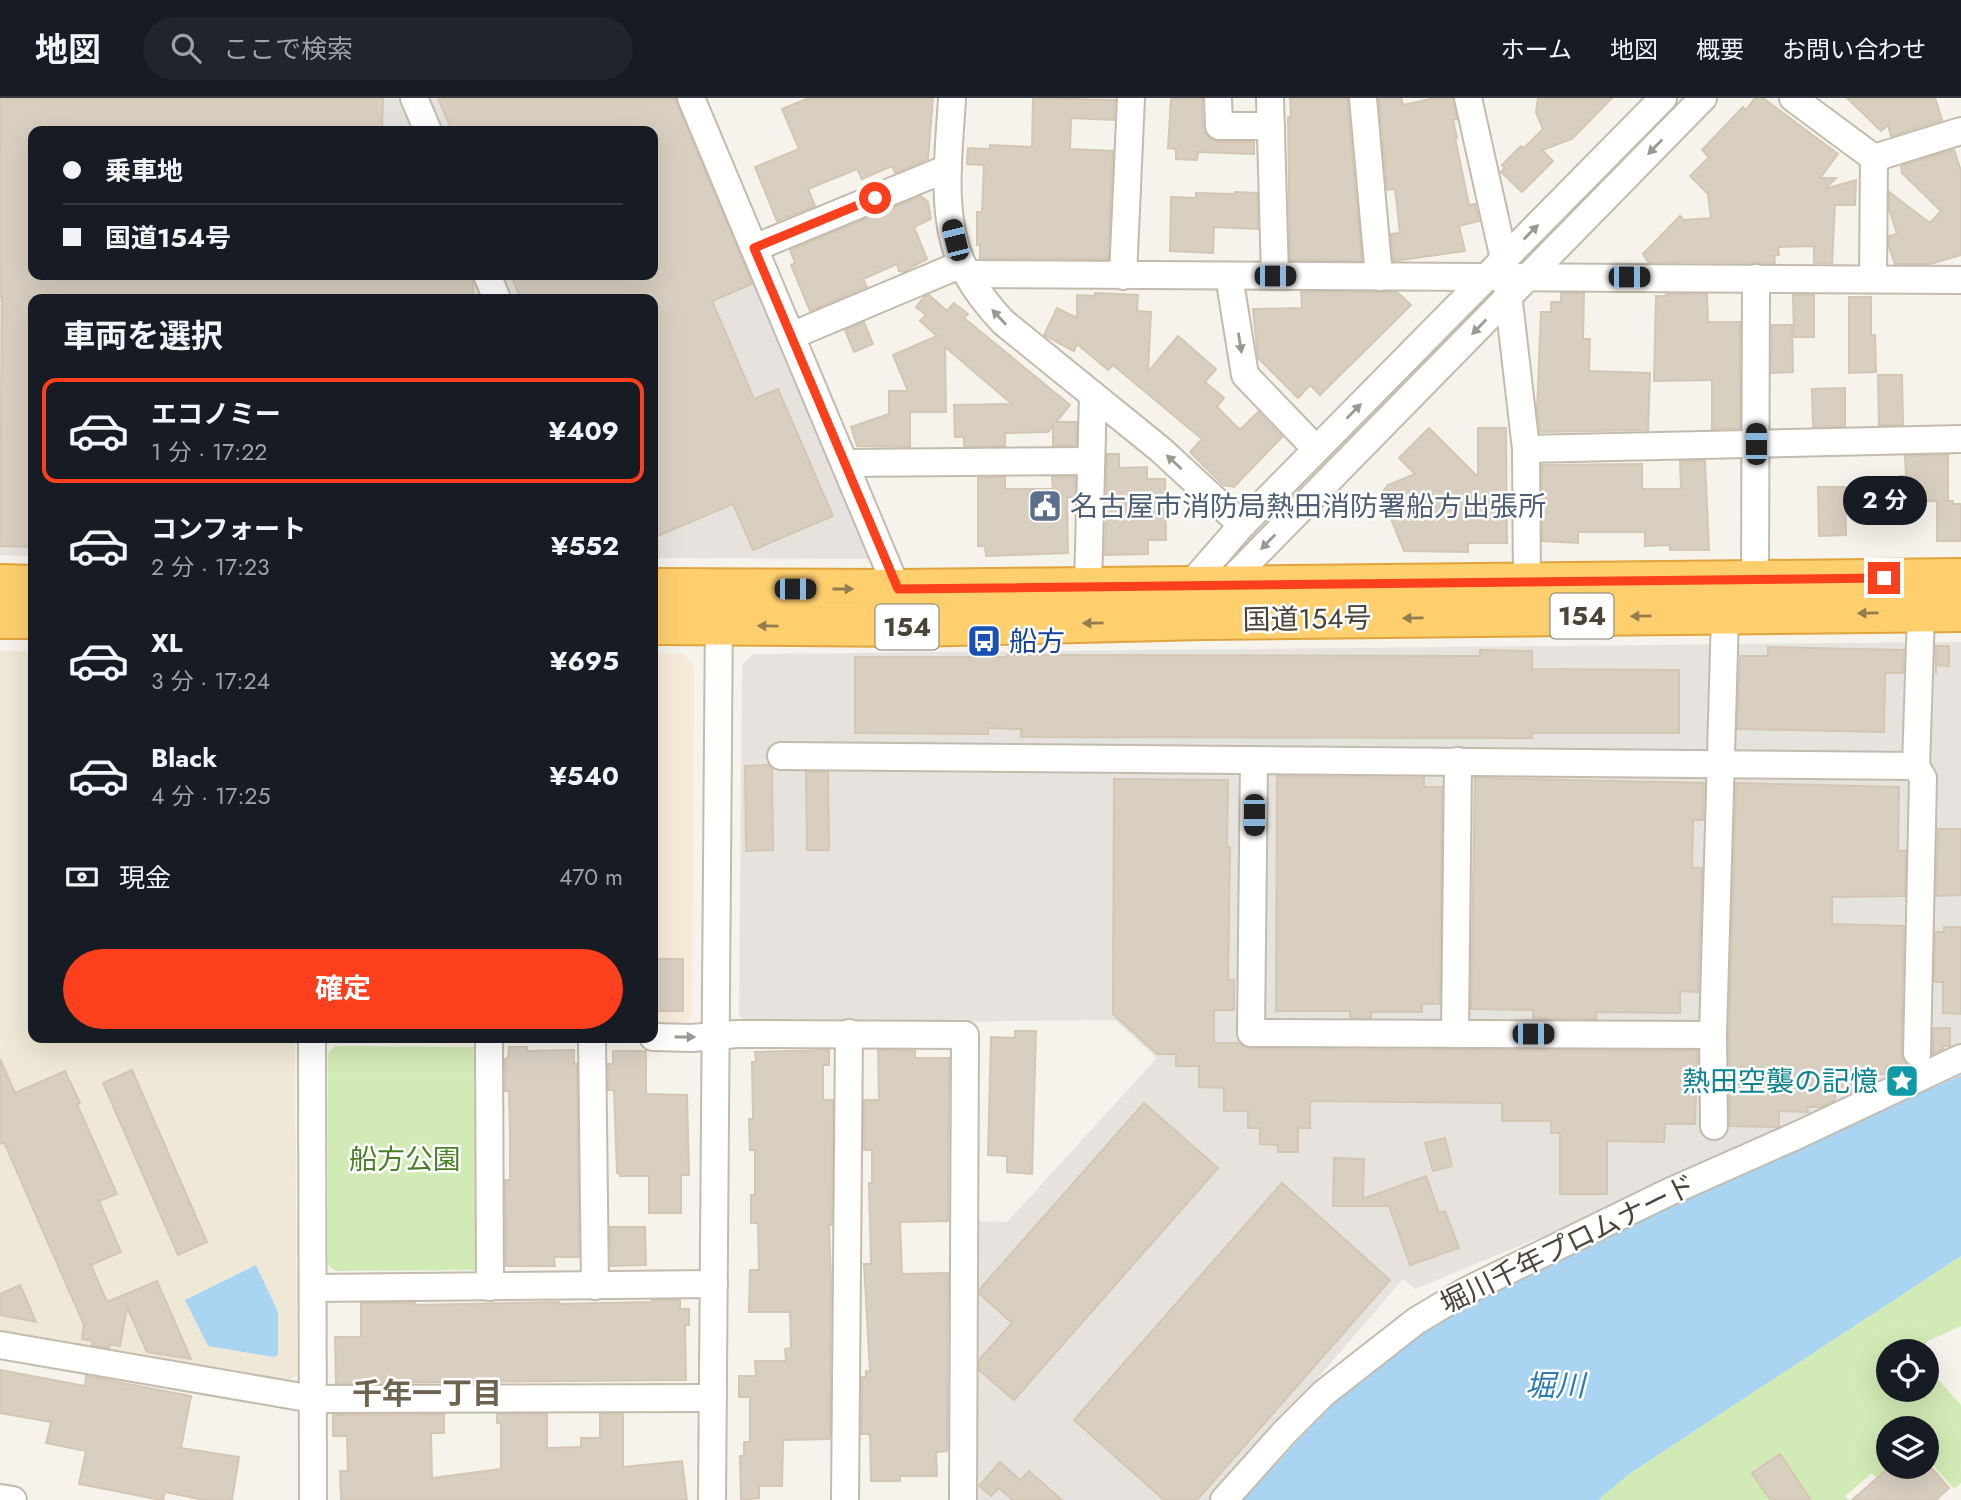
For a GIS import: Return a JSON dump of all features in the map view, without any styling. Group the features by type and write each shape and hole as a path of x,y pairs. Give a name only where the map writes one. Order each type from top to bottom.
{"highway":[{"name":"国道154号","path":"658,624 719,607 898,589 1961,578"},
{"path":"0,584 28,585"},
{"name":"国道154号","path":"658,589 719,607 913,627 1203,620 1961,612"},
{"path":"0,619 28,619"}],"street":[{"path":"414,98 426,126"},
{"path":"952,98 947,194 951,226 965,269 984,301 1003,322 1161,450 1241,525"},
{"path":"1123,276 1131,98"},
{"path":"1218,98 1219,126 1271,126"},
{"path":"1270,98 1275,276"},
{"path":"1363,98 1379,277"},
{"path":"1468,98 1506,277 1526,449 1527,582"},
{"path":"1161,621 1207,585 1506,277 1663,98"},
{"path":"1203,620 1207,585 1241,525 1316,449 1703,98"},
{"path":"1793,98 1874,158"},
{"path":"701,101 754,248 913,627"},
{"path":"1874,158 1961,131"},
{"path":"1873,279 1874,158"},
{"path":"754,248 948,169"},
{"path":"791,336 965,269 1123,276 1961,280"},
{"path":"1229,276 1245,375 1316,449"},
{"path":"1755,580 1756,278"},
{"path":"1088,586 1093,395"},
{"path":"1526,449 1961,439"},
{"path":"845,463 1091,461"},
{"path":"712,1500 719,607"},
{"path":"1917,1053 1923,778 1916,766 1921,612"},
{"path":"1714,1126 1713,1035 1725,615"},
{"path":"780,756 1916,766"},
{"path":"1254,760 1251,1033 1713,1035"},
{"path":"1455,1034 1458,761"},
{"path":"845,1500 849,1033"},
{"path":"658,1037 849,1033 965,1035 963,1500"},
{"path":"312,1043 313,1500"},
{"path":"489,1043 489,1287"},
{"path":"592,1043 595,1286"},
{"name":"堀川千年プロムナード","path":"1224,1500 1324,1393 1416,1321 1466,1291 1667,1193 1961,1058"},
{"path":"313,1288 714,1284"},
{"path":"0,1345 313,1399 713,1398"}],"shaded area":[{"path":"0,98 679,98 874,559 658,558 658,294 28,294 28,556 0,555"},
{"path":"1961,642 1961,1050 1659,1188 1415,1289 1403,1279 1213,1500 975,1500 974,1221 1007,1222 1157,1058 1115,1020 746,1024 739,1015 742,665 753,654"},
{"path":"0,651 28,651 28,1043 295,1043 297,1375 289,1380 0,1330"},
{"path":"658,654 683,654 694,665 692,1017 685,1023 658,1023"}],"green space":[{"name":"船方公園","path":"335,1046 475,1047 482,1055 482,1264 476,1270 335,1271 328,1265 328,1053"},
{"path":"1961,1256 1961,1326 1932,1339 1876,1339 1876,1402 1939,1402 1939,1380 1961,1405 1961,1483 1954,1489 1939,1472 1939,1416 1876,1416 1876,1478 1872,1473 1845,1496 1849,1500 1598,1500 1629,1474"},
{"path":"1877,1479 1893,1479 1896,1500"}],"water":[{"name":"堀川","path":"1961,1075 1961,1256 1629,1474 1598,1500 1243,1500 1350,1384 1473,1295"},
{"path":"256,1265 278,1312 278,1355 274,1357 208,1346 185,1300"}],"building":[{"path":"0,98 383,98 382,126 28,126 28,280 472,280 474,294 28,294 28,547 0,546"},
{"path":"438,98 675,98 752,284 712,301 754,399 778,389 833,516 753,550 733,504 658,536 658,294 519,294 513,280 658,280 658,126 450,126"},
{"path":"809,98 933,98 928,159 895,173 892,166 862,179 857,169 808,189 815,206 777,221 755,167 799,149 782,109"},
{"path":"1033,98 1115,100 1114,120 1071,118 1070,149 1113,151 1108,259 980,258 980,244 977,245 977,212 982,212 984,165 967,164 968,148 990,149 990,145 1032,147"},
{"path":"1171,98 1202,98 1203,127 1206,135 1218,142 1254,142 1254,154 1198,152 1197,160 1176,159 1176,149 1168,148"},
{"path":"1290,98 1347,98 1362,261 1290,260"},
{"path":"1379,98 1401,98 1403,105 1435,98 1453,98 1457,119 1453,120 1455,138 1469,205 1475,204 1479,221 1459,226 1465,251 1393,261 1391,234 1400,233 1395,189 1387,190"},
{"path":"1538,98 1612,98 1572,139 1542,150 1553,161 1522,192 1501,172 1505,168 1502,165 1543,129 1536,112"},
{"path":"1755,98 1763,98 1838,154 1820,178 1836,178 1825,189 1856,180 1855,205 1835,205 1832,263 1814,263 1814,246 1778,247 1779,255 1774,256 1775,263 1648,262 1643,254 1680,216 1684,220 1711,218 1708,194 1690,176 1709,157 1702,150 1743,107 1746,110"},
{"path":"1847,98 1935,98 1942,120 1891,136 1888,125 1881,131"},
{"path":"1954,150 1961,171 1961,255 1930,264 1895,264 1889,247 1889,236 1897,234 1889,209 1889,192 1930,223 1941,211 1902,173 1901,166"},
{"path":"1196,193 1257,193 1258,229 1214,227 1213,253 1170,251 1171,197 1196,198"},
{"path":"921,196 928,202 931,219 914,227 927,259 903,272 899,271 897,264 863,279 867,287 810,311 791,265 795,263 790,250"},
{"path":"1301,292 1397,292 1411,305 1320,395 1310,385 1298,398 1258,358 1253,309 1302,308"},
{"path":"1095,293 1138,295 1137,311 1151,312 1148,372 1178,336 1216,369 1205,382 1224,398 1217,407 1240,430 1258,412 1282,437 1234,487 1223,485 1190,452 1202,439 1113,365 1108,370 1077,344 1074,351 1044,335 1057,308 1077,318 1077,295 1095,296"},
{"path":"1561,293 1584,293 1583,339 1590,339 1589,371 1650,373 1648,430 1540,432 1537,411 1541,312 1551,312 1551,302 1561,302"},
{"path":"1666,294 1707,294 1708,322 1740,322 1740,428 1712,429 1712,380 1654,381 1656,296 1667,296"},
{"path":"929,295 947,311 954,303 968,314 964,318 1070,405 1056,422 1077,422 1076,445 1053,446 1053,426 1048,432 1005,433 1005,446 964,446 964,437 955,437 954,405 1012,404 945,347 946,412 910,412 910,447 857,446 851,427 889,414 889,391 908,391 893,355 937,336 920,321 926,315 916,307"},
{"path":"1793,295 1814,295 1814,337 1794,337"},
{"path":"1849,297 1871,297 1871,335 1875,335 1876,372 1849,373"},
{"path":"864,322 873,344 854,352 845,330"},
{"path":"1772,325 1792,325 1793,372 1771,373"},
{"path":"1878,375 1902,375 1903,425 1879,425"},
{"path":"1845,388 1845,426 1813,427 1812,389"},
{"path":"1429,428 1478,477 1478,428 1506,428 1507,543 1468,543 1468,552 1404,551 1381,494 1388,485 1415,474 1399,458"},
{"path":"1107,454 1119,454 1119,468 1147,467 1147,479 1165,479 1166,540 1148,540 1148,554 1105,555"},
{"path":"1948,455 1948,501 1961,504 1961,541 1937,541 1937,501 1901,502 1900,476 1906,476 1905,456"},
{"path":"1680,461 1705,461 1709,550 1670,550 1670,545 1645,546 1645,532 1578,532 1578,543 1542,541 1542,465 1642,464 1642,489 1681,489"},
{"path":"1005,477 1005,489 1053,489 1052,477 1075,477 1075,497 1067,497 1068,553 986,556 985,546 978,546 978,478"},
{"path":"1818,487 1845,487 1846,535 1819,536"},
{"path":"1936,646 1949,646 1949,666 1936,665"},
{"path":"1768,647 1904,650 1903,673 1885,673 1884,732 1737,729 1740,656 1768,656"},
{"path":"1480,650 1532,651 1532,669 1679,670 1679,733 1532,733 1532,738 1021,737 1021,729 988,728 988,734 855,733 855,657 1480,656"},
{"path":"769,765 772,768 773,850 746,851 745,766"},
{"path":"806,772 828,772 829,850 807,850"},
{"path":"1277,776 1424,778 1424,787 1442,787 1440,1004 1422,1004 1422,1012 1371,1012 1371,1018 1350,1018 1350,1011 1276,1011"},
{"path":"1475,778 1704,783 1703,820 1693,820 1692,868 1702,868 1698,992 1680,991 1680,1013 1596,1012 1596,1019 1533,1018 1533,1010 1471,1009"},
{"path":"1114,779 1228,780 1228,980 1234,980 1234,1010 1214,1010 1214,1043 1240,1043 1251,1049 1697,1051 1695,1124 1665,1124 1664,1142 1607,1141 1607,1194 1560,1194 1560,1133 1551,1133 1551,1121 1502,1121 1502,1103 1310,1101 1310,1128 1298,1128 1298,1152 1278,1152 1278,1145 1260,1144 1260,1128 1248,1128 1248,1111 1224,1111 1224,1088 1199,1087 1199,1066 1176,1066 1176,1054 1157,1054 1113,1014"},
{"path":"1736,783 1899,787 1898,851 1906,851 1905,896 1832,897 1832,924 1904,926 1901,1053 1908,1066 1886,1066 1886,1074 1851,1074 1851,1092 1835,1094 1835,1100 1821,1107 1807,1107 1808,1112 1779,1111 1779,1126 1776,1127 1730,1126 1729,1035"},
{"path":"1938,829 1961,829 1961,895 1936,896"},
{"path":"1944,927 1961,927 1961,1014 1943,1013 1943,982 1934,982 1935,932 1944,932"},
{"path":"658,959 683,959 683,1011 658,1011"},
{"path":"1933,1028 1950,1028 1950,1046 1943,1046 1943,1049 1933,1054"},
{"path":"1015,1031 1036,1031 1032,1174 1007,1172 1007,1156 988,1155 991,1037 1015,1038"},
{"path":"509,1047 527,1047 527,1051 574,1050 574,1064 577,1064 579,1257 554,1257 555,1266 506,1266 505,1180 510,1180 510,1134 509,1091 505,1091 505,1059 508,1058"},
{"path":"829,1050 829,1065 823,1065 823,1100 833,1100 832,1225 829,1225 830,1434 829,1439 783,1440 782,1486 759,1486 759,1498 741,1500 740,1456 744,1456 744,1442 750,1442 750,1397 739,1397 739,1376 756,1376 755,1361 786,1361 785,1349 791,1348 790,1312 749,1312 750,1270 759,1270 758,1223 751,1223 751,1195 755,1195 755,1150 750,1150 749,1119 753,1119 752,1062 756,1062 755,1052"},
{"path":"878,1050 915,1051 915,1058 949,1058 948,1221 900,1222 902,1274 948,1273 947,1451 936,1452 937,1476 900,1476 900,1481 871,1481 870,1434 861,1434 862,1377 866,1377 866,1371 870,1372 864,1264 871,1264 869,1183 872,1183 872,1150 864,1150 864,1100 879,1100"},
{"path":"613,1051 646,1051 646,1094 687,1095 689,1175 681,1175 681,1213 649,1213 649,1176 620,1176 620,1173 617,1173 614,1090 608,1090 608,1064 613,1064"},
{"path":"0,1059 15,1093 65,1071 117,1194 99,1201 121,1252 91,1265 107,1302 157,1281 191,1359 147,1352 127,1307 120,1346 110,1344 109,1348 92,1345 93,1341 82,1339 84,1325 4,1142 0,1144"},
{"path":"132,1070 207,1242 178,1255 103,1083"},
{"path":"1144,1103 1218,1168 1014,1400 979,1370 979,1360 1012,1323 980,1294 980,1289"},
{"path":"1445,1138 1452,1166 1433,1171 1425,1143"},
{"path":"1334,1158 1364,1159 1363,1199 1426,1176 1439,1213 1445,1211 1459,1248 1410,1265 1389,1206 1333,1206"},
{"path":"1282,1183 1390,1280 1197,1500 1164,1500 1074,1420"},
{"path":"610,1227 645,1227 646,1265 611,1266"},
{"path":"20,1285 36,1322 0,1315 0,1294"},
{"path":"680,1300 680,1309 689,1309 689,1325 685,1325 686,1380 336,1383 335,1337 361,1337 361,1303 559,1304"},
{"path":"0,1370 85,1386 86,1376 191,1396 181,1448 239,1457 232,1500 204,1500 165,1492 161,1500 79,1484 86,1451 46,1443 51,1422 0,1413"},
{"path":"444,1414 444,1433 431,1433 432,1478 501,1469 501,1423 497,1423 497,1414 547,1414 547,1448 581,1447 581,1438 600,1438 600,1414 623,1414 623,1467 682,1461 687,1500 341,1500 340,1471 348,1471 347,1436 333,1436 333,1415"},
{"path":"1780,1454 1811,1500 1771,1500 1764,1491 1752,1473"},
{"path":"1000,1462 1020,1480 1029,1471 1062,1500 1013,1500 999,1488 991,1496 979,1486"},
{"path":"1939,1476 1949,1488 1936,1500 1852,1500 1876,1479 1939,1479"}],"place":[{"name":"名古屋市消防局熱田消防署船方出張所","path":"1045,506"},
{"name":"船方","path":"984,641"},
{"name":"熱田空襲の記憶","path":"1902,1081"}],"district":[{"name":"千年一丁目","path":"427,1393"}],"route":[{"path":"875,198 754,248 898,589 1884,578"}]}
